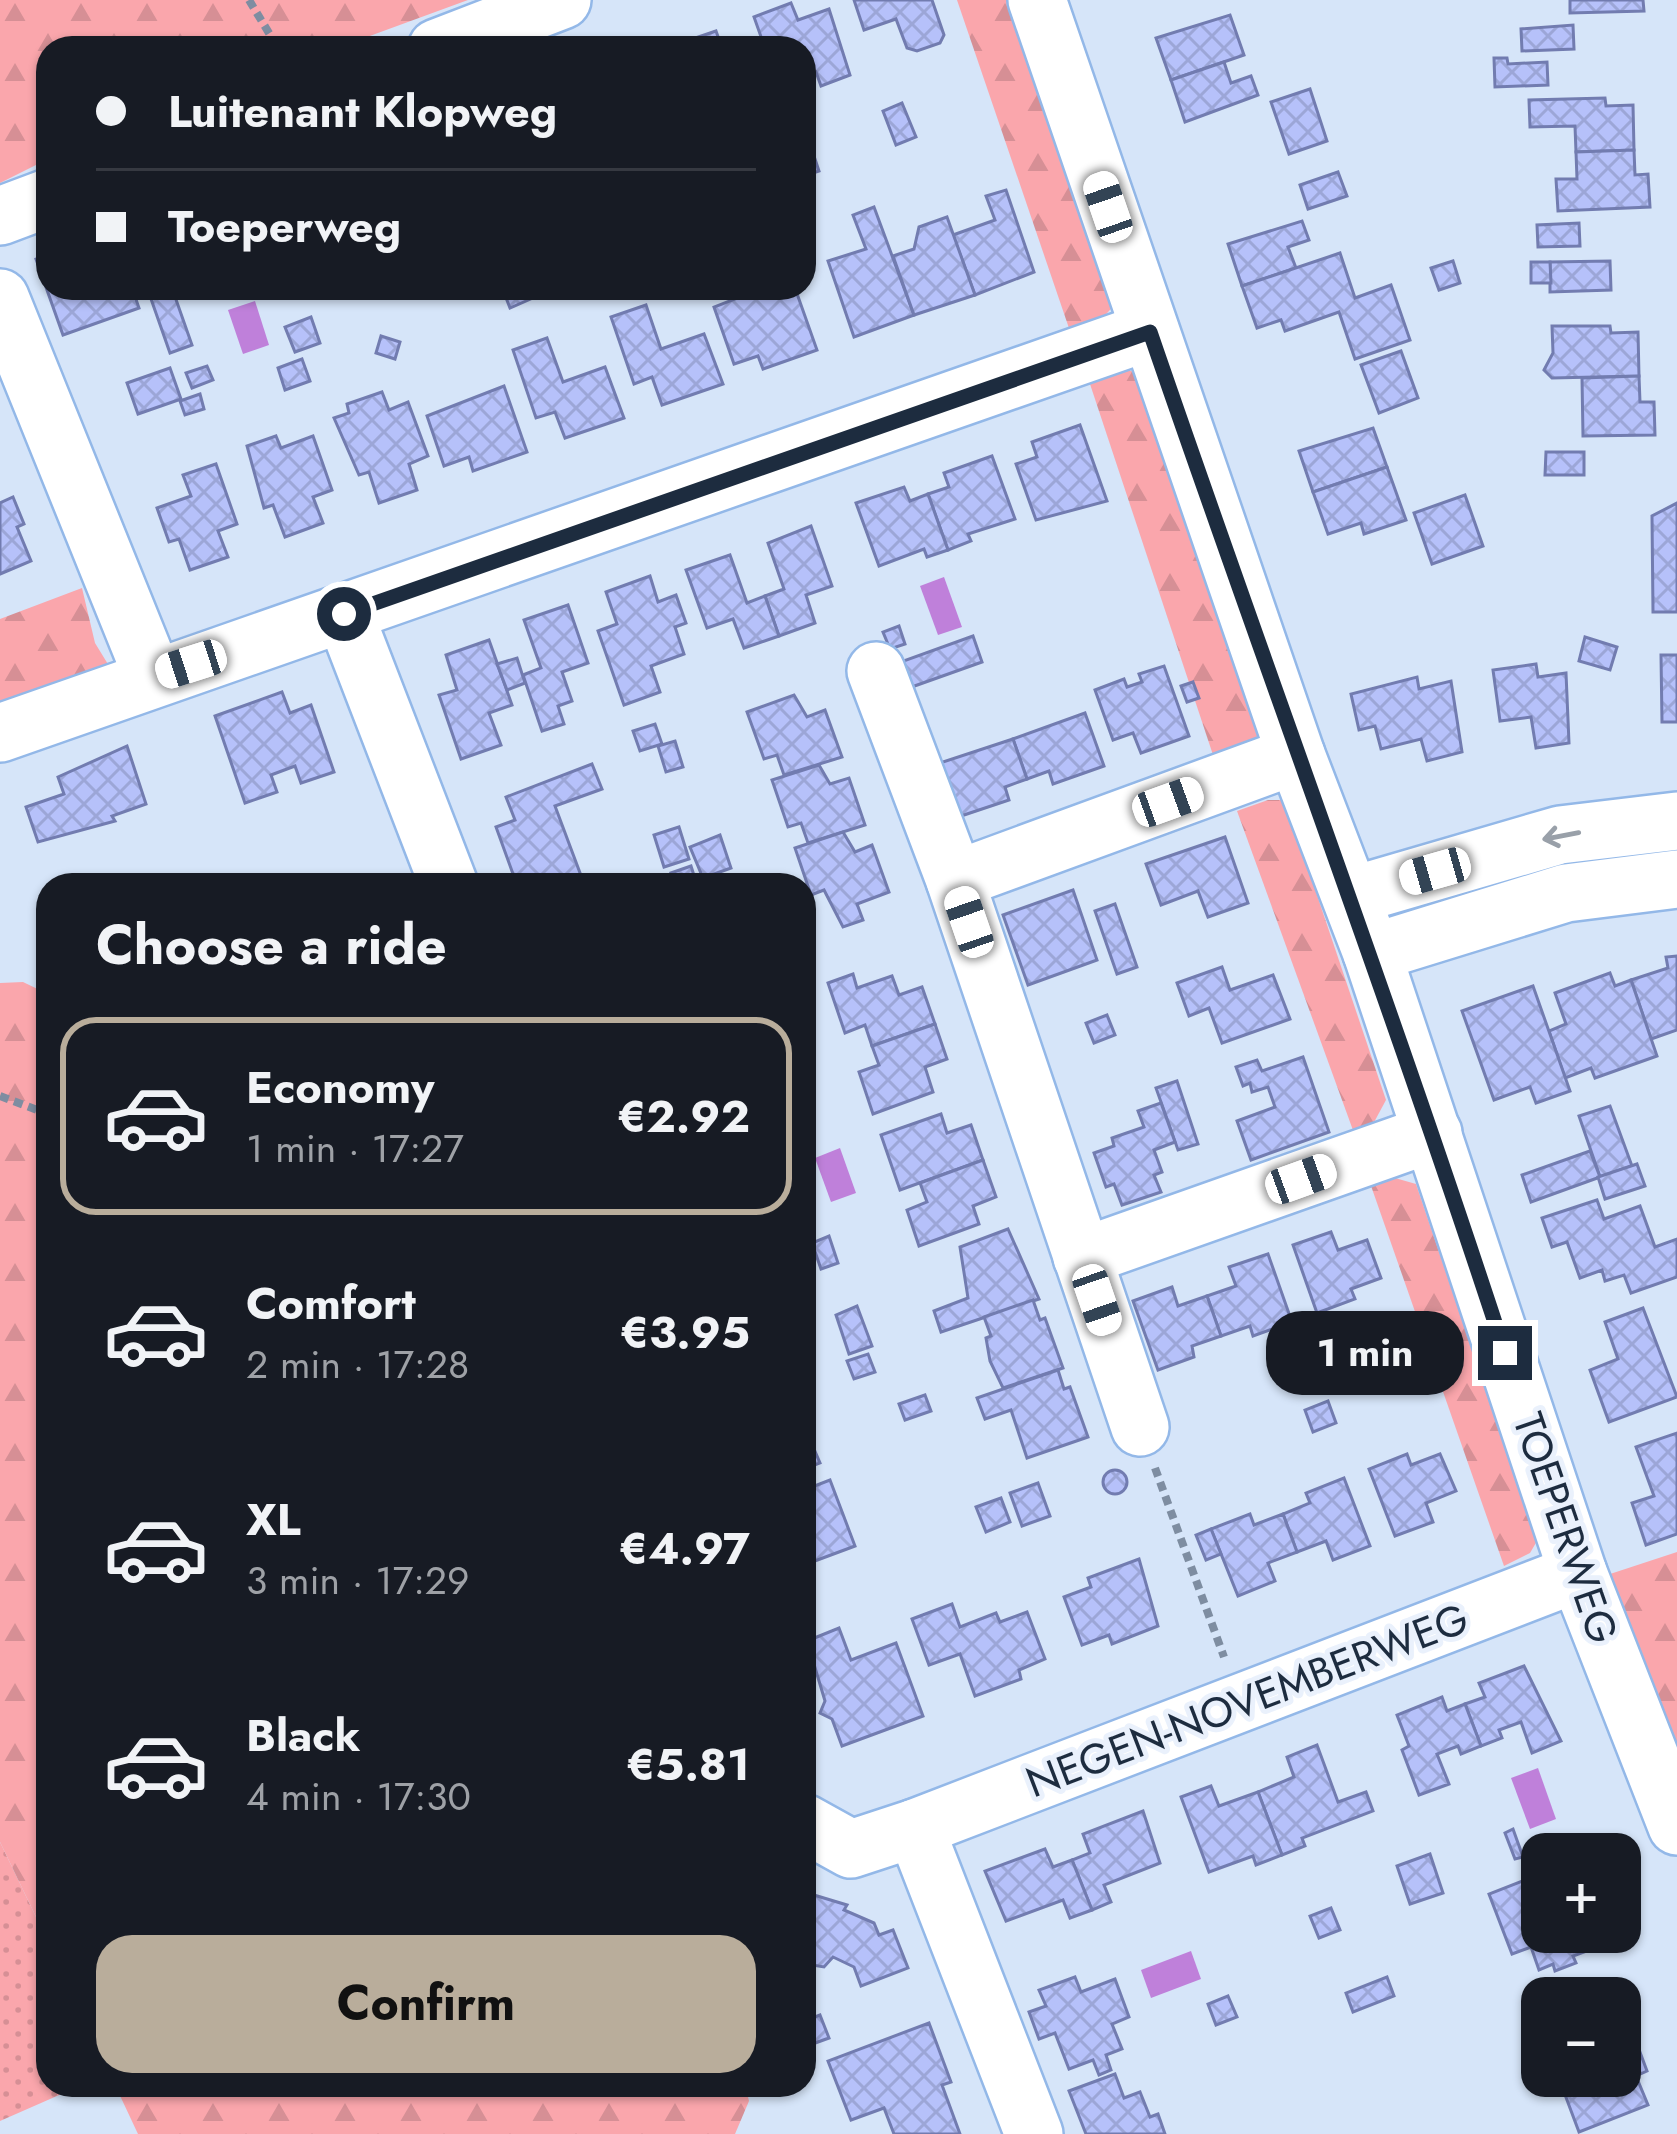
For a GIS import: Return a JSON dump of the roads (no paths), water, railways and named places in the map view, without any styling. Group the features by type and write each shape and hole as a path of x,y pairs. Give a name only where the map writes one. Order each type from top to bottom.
{"street":[{"path":"468,36 562,0"},
{"name":"TOEPERWEG","path":"1037,0 1296,755 1372,953 1578,1573 1677,1826"},
{"path":"0,216 36,202"},
{"path":"0,298 153,677"},
{"path":"0,733 1150,332"},
{"path":"344,614 444,873"},
{"path":"876,670 955,880 1140,1427"},
{"path":"955,880 1296,755"},
{"path":"1351,896 1560,835 1677,821"},
{"path":"1372,953 1566,893 1677,879"},
{"path":"1082,1257 1432,1132"},
{"name":"NEGEN-NOVEMBERWEG","path":"816,1830 851,1849 915,1828 1578,1573"},
{"path":"915,1828 1034,2134"}]}
